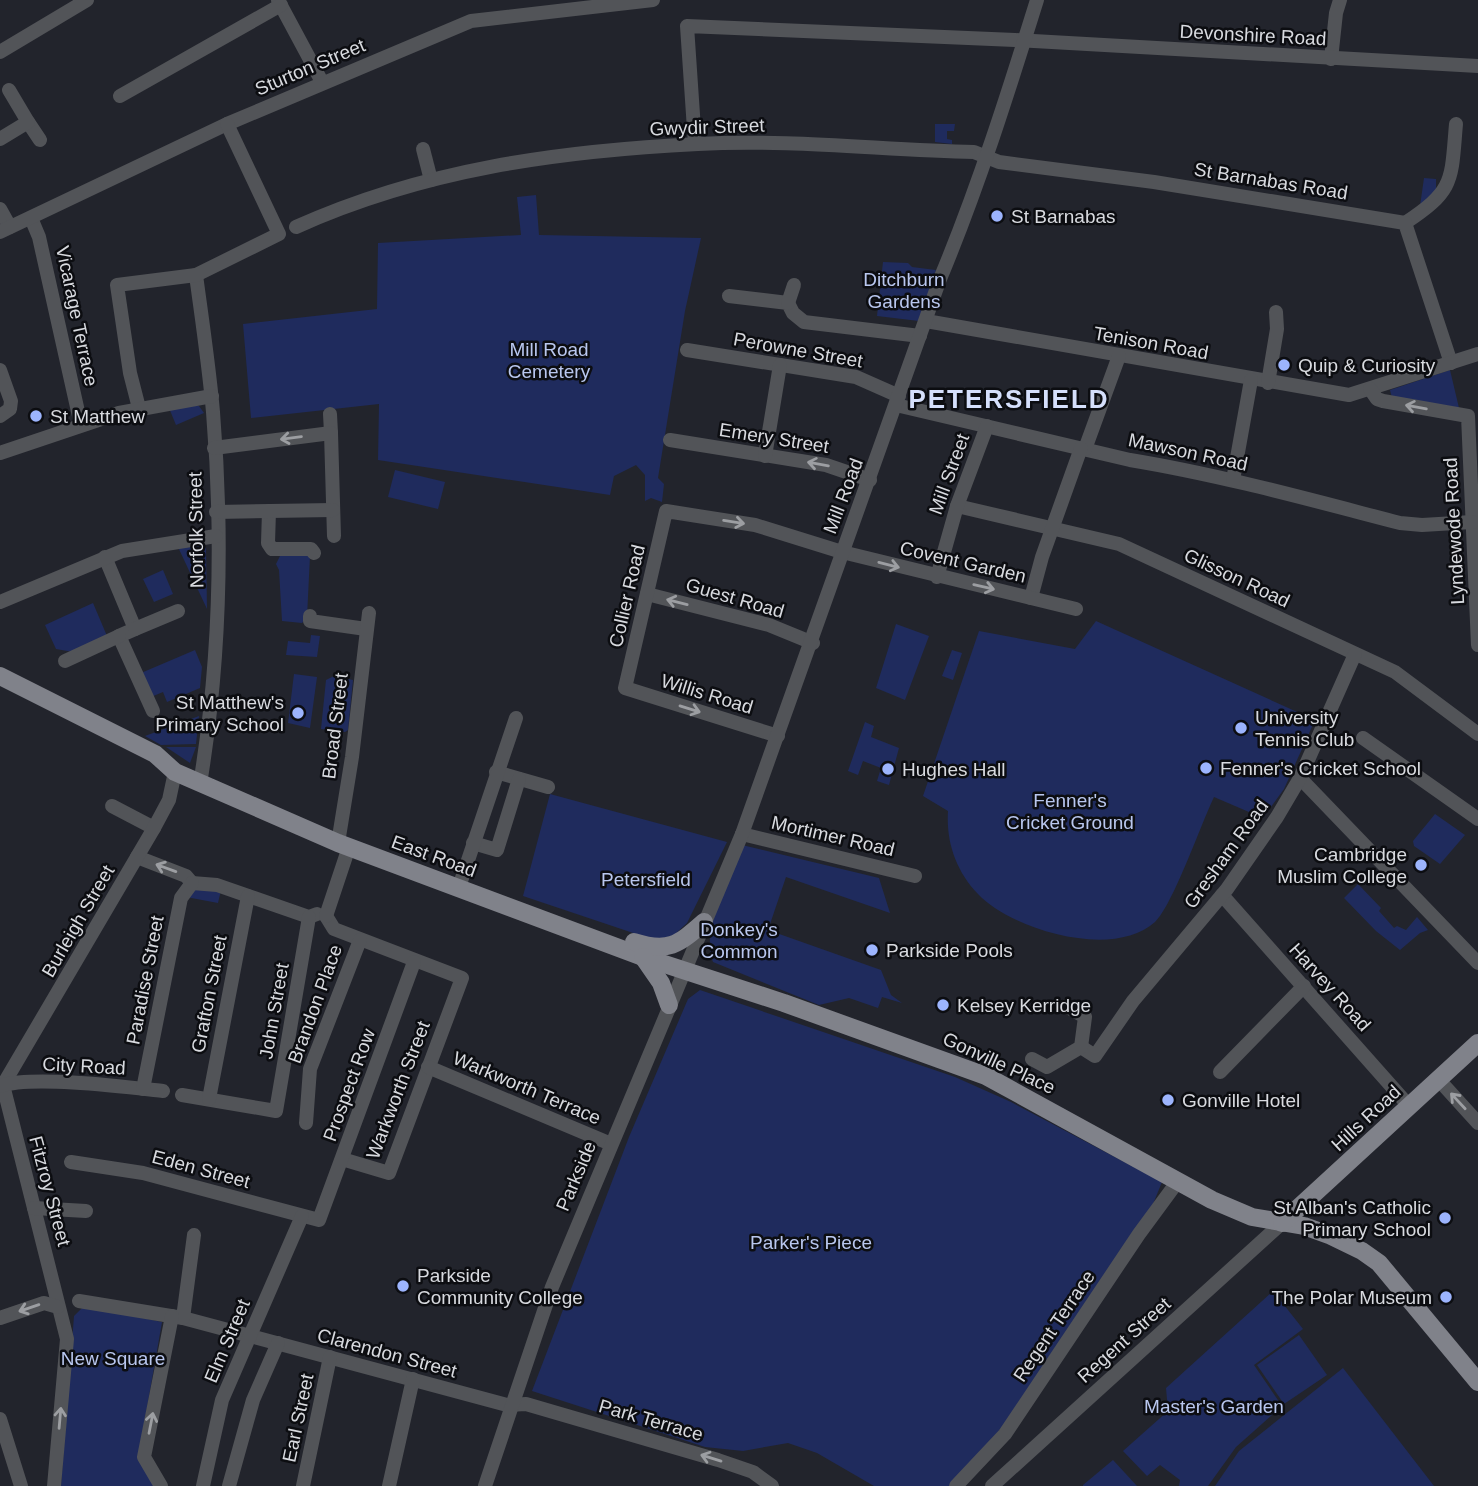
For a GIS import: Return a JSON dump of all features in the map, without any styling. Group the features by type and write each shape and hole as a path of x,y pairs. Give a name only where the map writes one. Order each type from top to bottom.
{"main road":[{"name":"East Road","path":"0,676 155,754 174,772"},
{"name":"East Road","path":"0,687 150,763 343,845 643,957 685,970"},
{"path":"573,929 603,931 655,948 681,942 704,922"},
{"path":"643,957 661,982 669,1005"},
{"name":"Gonville Place","path":"685,970 923,1051 986,1076 1178,1181 1252,1217 1304,1226 1362,1251 1379,1263 1478,1382"},
{"name":"Hills Road","path":"1282,1223 1478,1044"}],"street":[{"path":"0,52 87,0"},
{"name":"Sturton Street","path":"5,229 227,124 471,21 542,7 653,0"},
{"path":"1331,59 1340,0"},
{"path":"120,96 279,2 322,82"},
{"name":"Mill Road","path":"685,970 742,834 813,643 842,552 987,156 1036,3"},
{"name":"Devonshire Road","path":"695,144 687,26 1023,38 1478,66"},
{"path":"9,90 40,140"},
{"path":"0,139 29,122"},
{"path":"139,408 130,373 117,285 196,275 279,234 227,124"},
{"path":"1451,363 1405,223 1440,198 1447,188 1452,172 1456,124"},
{"name":"Gwydir Street","path":"296,227 370,196 482,166 530,159 695,144 783,144 974,152 987,156"},
{"path":"423,149 432,180"},
{"name":"St Barnabas Road","path":"987,156 994,161 1405,223"},
{"path":"0,209 5,229"},
{"name":"Vicarage Terrace","path":"31,218 39,237 81,425"},
{"name":"Norfolk Street","path":"196,275 212,396 216,512 215,644 200,784"},
{"path":"794,285 788,303 793,313 804,322 920,336"},
{"path":"729,296 788,303"},
{"path":"1268,383 1277,329 1276,312"},
{"name":"Tenison Road","path":"926,321 1349,396 1478,354"},
{"name":"Perowne Street","path":"687,350 856,377 898,400"},
{"path":"1031,598 1051,529 1119,356"},
{"path":"765,456 780,365"},
{"path":"0,370 11,401 5,412"},
{"path":"1233,481 1251,380"},
{"name":"Lyndewode Road","path":"1370,389 1377,399 1383,401 1468,416 1478,645"},
{"path":"0,453 139,408 212,396"},
{"name":"Mawson Road","path":"898,400 987,426 1233,481 1412,525 1472,522"},
{"path":"330,414 334,536"},
{"name":"Mill Street","path":"937,577 957,506 987,426"},
{"path":"214,448 331,433"},
{"name":"Emery Street","path":"670,440 826,465 870,480"},
{"name":"Glisson Road","path":"957,506 1119,544 1412,682 1478,734"},
{"path":"216,512 333,510"},
{"path":"269,511 268,543 272,549 312,549 314,553"},
{"name":"Covent Garden","path":"666,511 755,525 937,577 1076,609"},
{"name":"Collier Road","path":"625,688 666,511"},
{"path":"0,602 121,551 216,536"},
{"path":"105,557 135,629"},
{"name":"Guest Road","path":"647,594 769,625 813,643"},
{"path":"65,661 178,611"},
{"name":"Broad Street","path":"326,916 343,845 369,613"},
{"path":"310,616 310,621 366,629"},
{"path":"119,636 153,711"},
{"name":"Gresham Road","path":"1081,1047 1095,1056 1133,1001 1173,957 1222,895 1300,779 1355,654"},
{"name":"Willis Road","path":"625,688 778,736"},
{"path":"458,887 516,718"},
{"path":"1363,738 1478,819"},
{"name":"Burleigh Street","path":"2,1086 154,828 169,800 174,772"},
{"path":"496,772 548,787"},
{"path":"473,842 496,850 519,779"},
{"path":"1300,779 1478,963"},
{"path":"112,806 154,828"},
{"name":"Mortimer Road","path":"742,834 915,876"},
{"path":"137,858 186,876 192,883 218,885 309,923 317,914 326,916 334,929 414,962"},
{"name":"Paradise Street","path":"143,1089 181,898 192,883"},
{"name":"Harvey Road","path":"1222,895 1409,1106"},
{"name":"Grafton Street","path":"209,1099 248,896"},
{"name":"John Street","path":"209,1099 276,1111 309,923"},
{"name":"Brandon Place","path":"306,1123 310,1069 360,940"},
{"name":"Warkworth Street","path":"342,1159 388,1173 462,978 414,962"},
{"name":"Prospect Row","path":"319,1220 414,962"},
{"name":"Parkside","path":"485,1486 552,1287 685,970"},
{"path":"1220,1072 1304,986"},
{"path":"1032,1059 1047,1067 1081,1047 1085,1017 1066,1006"},
{"name":"Warkworth Terrace","path":"428,1067 611,1144"},
{"path":"1439,1080 1478,1123"},
{"name":"City Road","path":"2,1086 33,1083 163,1091"},
{"name":"Fitzroy Street","path":"2,1086 57,1289 58,1307"},
{"path":"182,1095 209,1099"},
{"name":"Eden Street","path":"71,1162 143,1173 319,1220"},
{"name":"Regent Terrace","path":"956,1486 1005,1434 1138,1235 1178,1181"},
{"path":"34,1208 86,1211"},
{"name":"Elm Street","path":"202,1486 222,1400 302,1216"},
{"name":"Regent Street","path":"992,1486 1282,1223"},
{"path":"161,1486 144,1457 194,1235"},
{"path":"79,1301 177,1317"},
{"path":"0,1318 44,1303 58,1307 67,1339 54,1486"},
{"name":"Clarendon Street","path":"177,1317 250,1334 507,1405 515,1402"},
{"path":"229,1486 253,1400 278,1343"},
{"name":"Earl Street","path":"303,1486 330,1357"},
{"path":"389,1486 413,1379"},
{"name":"Park Terrace","path":"515,1402 718,1460 753,1472 772,1486"},
{"path":"0,1419 21,1486"}],"green space":[{"path":"935,124 955,124 954,131 947,131 947,139 952,140 952,144 935,142"},
{"path":"1424,178 1436,179 1436,190 1420,206"},
{"name":"Mill Road Cemetery","path":"536,195 539,235 701,238 685,311 658,478 664,484 662,502 651,498 645,501 645,475 636,465 614,476 610,495 378,460 379,404 251,418 243,324 377,309 378,243 521,235 517,197"},
{"name":"Ditchburn Gardens","path":"883,262 908,263 912,267 936,270 919,321 877,316"},
{"path":"1450,370 1459,408 1392,398 1390,390"},
{"path":"192,404 199,406 204,413 176,425 169,408"},
{"path":"395,470 445,482 438,509 388,497"},
{"path":"178,547 206,548 207,609"},
{"path":"282,552 310,556 307,617 302,623 282,621 279,570 276,564"},
{"path":"163,570 173,594 154,602 143,579"},
{"path":"93,603 107,636 73,652 56,649 45,625"},
{"name":"Fenner's Cricket Ground","path":"1096,621 1315,720 1284,789 1263,818 1214,797 1162,913 1155,922 1137,933 1114,939 1064,936 1038,929 994,907 970,885 958,866 949,834 948,811 923,796 979,631 1075,649"},
{"path":"896,624 929,636 905,700 876,688"},
{"path":"311,635 320,636 317,657 286,655 288,641 310,643"},
{"path":"195,650 202,667 200,688 167,702 163,692 151,697 141,673"},
{"path":"952,650 962,653 953,680 942,676"},
{"path":"294,674 317,677 310,728 288,723"},
{"path":"334,676 353,680 348,730 345,732 321,729 326,680"},
{"path":"199,716 196,744 161,745 145,736"},
{"path":"865,722 874,726 871,737 899,748 889,785 877,781 881,768 863,761 858,775 848,771"},
{"path":"166,747 196,747 190,763"},
{"name":"Petersfield","path":"550,794 727,842 687,923 673,936 654,940 523,896"},
{"path":"1435,814 1465,835 1440,864 1414,846 1413,841"},
{"name":"Donkey's Common","path":"742,845 879,878 890,913 786,877 768,930 881,970 891,995 902,1003 882,997 878,1008 849,998 819,1005 713,962 710,935 713,920"},
{"path":"1358,884 1381,908 1379,911 1394,928 1397,926 1406,930 1417,917 1428,930 1420,933 1400,950 1376,931 1344,898"},
{"path":"193,887 221,890 218,903 186,897"},
{"name":"Parker's Piece","path":"700,990 955,1077 1011,1102 1162,1182 1153,1204 1012,1416 950,1486 874,1486 817,1453 788,1443 743,1451 705,1447 532,1391 629,1137 688,999"},
{"name":"Master's Garden","path":"1273,1291 1303,1329 1254,1365 1282,1406 1236,1447 1208,1486 1179,1486 1180,1480 1160,1465 1147,1476 1123,1451 1168,1411 1166,1388"},
{"name":"New Square","path":"84,1306 162,1322 138,1459 156,1486 61,1486 74,1316"},
{"path":"1299,1335 1327,1375 1284,1404 1257,1365"},
{"path":"1343,1368 1434,1486 1215,1486 1239,1451"},
{"path":"1113,1460 1137,1486 1083,1486 1083,1485"}],"place":[{"name":"St Barnabas","path":"997,216"},
{"name":"Quip & Curiosity","path":"1284,365"},
{"name":"St Matthew","path":"36,416"},
{"name":"St Matthew's Primary School","path":"298,713"},
{"name":"University Tennis Club","path":"1241,728"},
{"name":"Fenner's Cricket School","path":"1206,768"},
{"name":"Hughes Hall","path":"888,769"},
{"name":"Cambridge Muslim College","path":"1421,865"},
{"name":"Parkside Pools","path":"872,950"},
{"name":"Kelsey Kerridge","path":"943,1005"},
{"name":"Gonville Hotel","path":"1168,1100"},
{"name":"St Alban's Catholic Primary School","path":"1445,1218"},
{"name":"Parkside Community College","path":"403,1286"},
{"name":"The Polar Museum","path":"1446,1297"}],"district":[{"name":"PETERSFIELD","path":"1009,399"}]}
